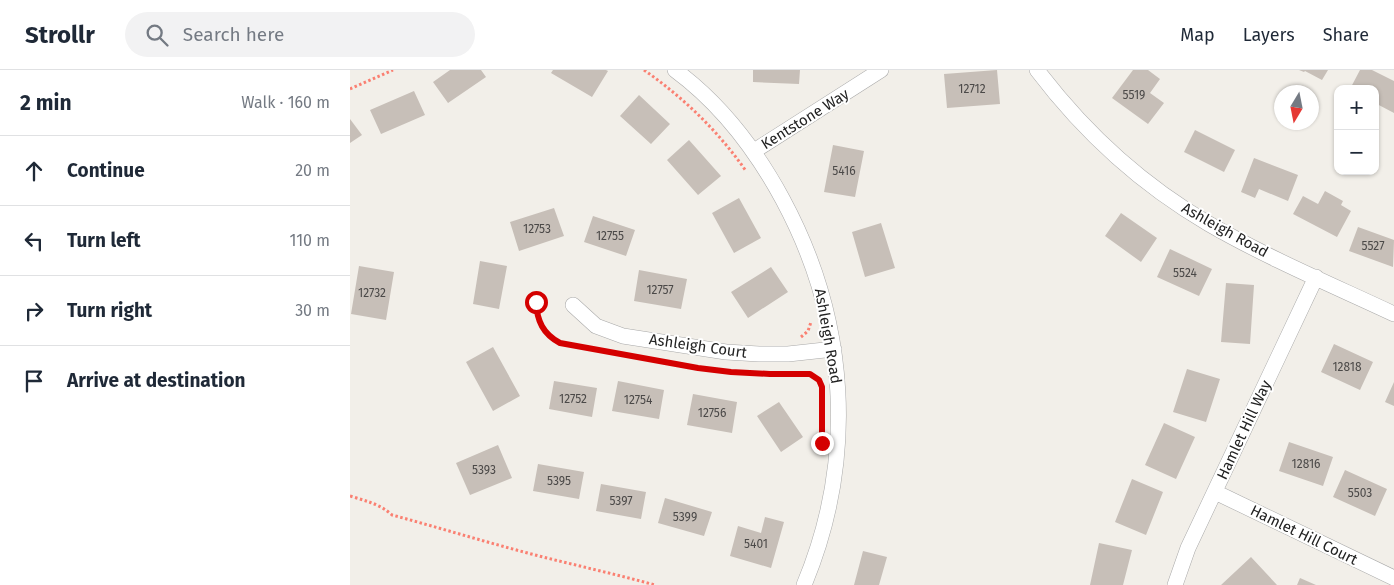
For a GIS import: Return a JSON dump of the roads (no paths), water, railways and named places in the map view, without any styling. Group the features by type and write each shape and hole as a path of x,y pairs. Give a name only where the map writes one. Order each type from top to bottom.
{"street":[{"name":"Ashleigh Road","path":"675,70 716,107 754,151 797,227 817,276 826,308 834,349 837,382 839,412 838,444 834,480 827,514 804,585"},
{"name":"Kentstone Way","path":"754,151 881,70"},
{"name":"Ashleigh Road","path":"1037,70 1092,134 1123,163 1166,196 1242,242 1394,314"},
{"name":"Hamlet Hill Way","path":"1175,585 1188,548 1316,277"},
{"name":"Ashleigh Court","path":"573,305 596,326 623,336 742,353 788,354 834,349"},
{"name":"Hamlet Hill Court","path":"1214,492 1394,578"}]}
